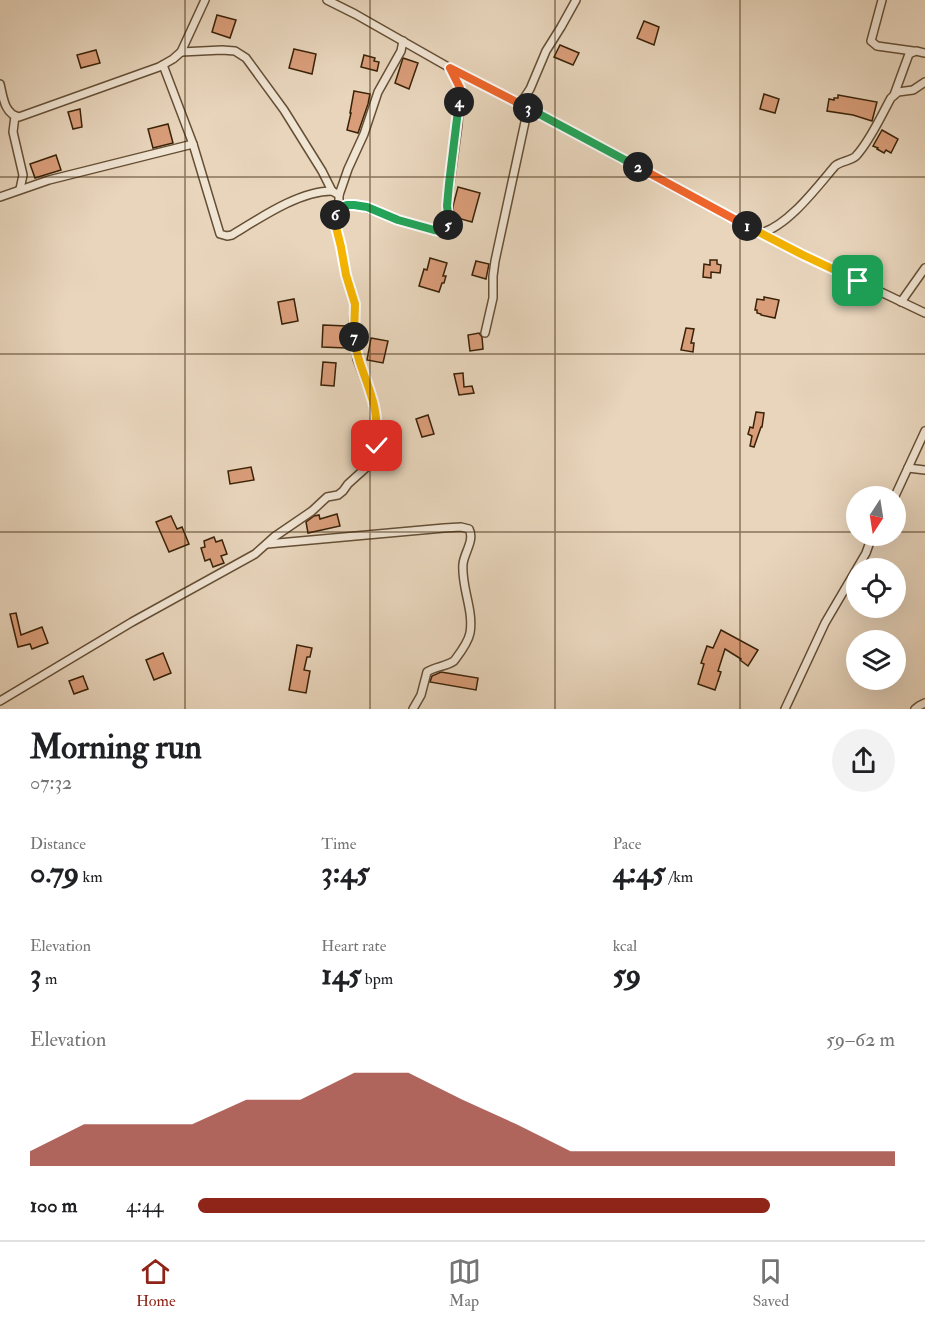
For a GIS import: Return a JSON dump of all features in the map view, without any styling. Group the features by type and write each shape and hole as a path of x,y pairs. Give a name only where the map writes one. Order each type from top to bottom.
{"street":[{"path":"182,52 205,0"},
{"path":"327,0 731,218 925,314"},
{"path":"520,104 530,89 546,51 576,0"},
{"path":"882,0 871,41 877,46 925,53"},
{"path":"335,193 364,134 378,92 401,51 403,41"},
{"path":"0,84 8,111 18,117 163,65 182,52 235,51 246,58 284,110 339,200 335,223 355,304 353,326 357,359 371,395 376,418 377,446 369,465 343,491 338,495 327,497 273,537 255,554 132,622 0,701"},
{"path":"761,233 780,224 835,166 856,155 894,95 909,54 913,51"},
{"path":"163,65 193,144 220,234 232,235 276,208 318,191 335,193"},
{"path":"336,210 347,205 362,206 398,220 434,230 440,231 448,225 447,206 458,124 460,88 450,68"},
{"path":"894,95 915,89 925,82"},
{"path":"485,333 493,298 495,261 528,108"},
{"path":"15,116 13,132 23,175 20,189"},
{"path":"0,197 49,180 193,144"},
{"path":"901,302 925,268"},
{"path":"900,486 925,431"},
{"path":"908,468 925,471"},
{"path":"267,544 444,528 469,529 471,537 463,569 472,624 469,639 454,661 428,672 421,695 413,709"},
{"path":"785,709 827,619 868,546"},
{"path":"915,709 925,703"}],"building":[{"path":"217,15 236,20 230,38 212,32"},
{"path":"644,21 659,27 654,45 637,38"},
{"path":"560,45 579,53 573,65 554,57"},
{"path":"294,49 316,54 312,74 289,68"},
{"path":"96,50 100,63 81,68 77,55"},
{"path":"364,55 375,58 374,61 379,62 377,71 361,67"},
{"path":"403,58 418,63 409,89 395,83"},
{"path":"354,91 370,94 358,133 347,130"},
{"path":"764,94 779,99 775,113 760,109"},
{"path":"838,95 877,102 872,121 827,111 829,99 834,100 838,98"},
{"path":"80,109 82,127 73,129 68,112"},
{"path":"168,124 173,143 153,148 148,129"},
{"path":"882,130 898,139 891,153 886,150 884,153 873,146"},
{"path":"56,155 61,170 35,178 30,164"},
{"path":"458,187 480,193 472,222 454,217 453,206"},
{"path":"430,258 447,263 443,276 446,276 439,292 419,286"},
{"path":"710,260 717,260 717,264 721,265 720,273 711,272 711,278 703,277 704,264 710,265"},
{"path":"476,261 489,264 486,279 472,275"},
{"path":"764,297 779,300 775,318 761,315 755,310 757,299 764,300"},
{"path":"294,299 298,321 282,324 278,302"},
{"path":"323,325 347,326 346,348 322,347"},
{"path":"686,328 694,329 691,343 694,343 693,352 681,350"},
{"path":"479,333 482,337 483,349 470,351 468,335"},
{"path":"371,338 388,341 383,363 367,360"},
{"path":"323,362 336,363 334,386 321,385"},
{"path":"463,373 464,387 472,386 474,393 459,395 454,374"},
{"path":"756,412 764,413 762,427 754,447 750,446 752,436 748,434 750,427 753,428"},
{"path":"428,415 434,434 422,437 416,419"},
{"path":"251,467 254,480 230,484 228,471"},
{"path":"337,514 340,526 308,533 306,522 314,516 319,515 320,519"},
{"path":"171,516 177,529 182,527 189,544 169,552 156,522"},
{"path":"214,537 216,542 222,540 227,554 221,556 224,563 213,567 210,559 205,561 201,548 205,547 204,541"},
{"path":"16,613 21,635 42,627 48,643 32,649 30,644 18,647 10,614"},
{"path":"721,630 758,650 748,666 725,649 715,690 698,684 704,664 701,663 707,646 713,648"},
{"path":"297,645 312,648 304,670 310,671 306,693 289,690"},
{"path":"163,653 171,673 154,680 146,660"},
{"path":"441,672 478,678 476,690 430,682 432,676"},
{"path":"83,676 88,689 74,694 69,681"}],"route":[{"path":"377,446 376,418 371,395 357,359 353,326 355,304 343,262 335,214 336,210 342,207 354,205 367,207 398,220 434,230 440,231 448,225 447,206 458,124 460,88 450,68 731,218 858,281"}]}
